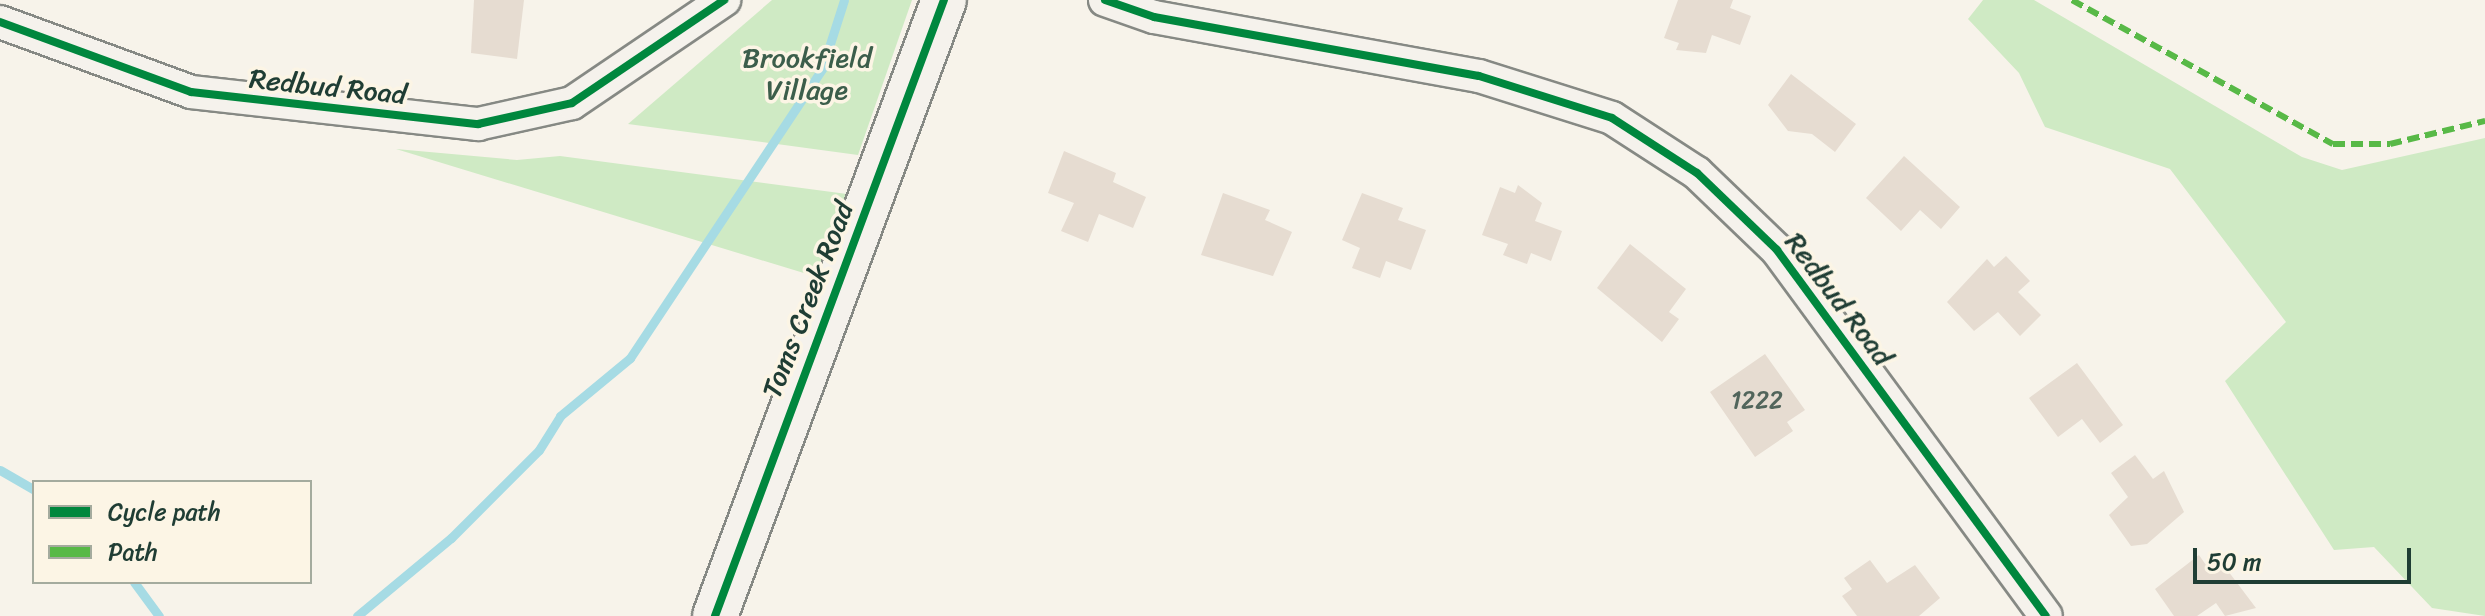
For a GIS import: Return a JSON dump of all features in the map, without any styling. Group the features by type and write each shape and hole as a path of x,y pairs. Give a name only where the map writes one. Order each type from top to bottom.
{"street":[{"name":"Redbud Road","path":"0,22 191,92 486,124 542,115 587,96 724,0"},
{"name":"Toms Creek Road","path":"715,616 944,0"},
{"name":"Redbud Road","path":"1105,0 1154,17 1479,76 1612,118 1697,173 1777,250 2046,616"}],"green space":[{"name":"Brookfield Village","path":"772,0 912,0 858,155 628,124"},
{"path":"1983,0 2034,0 2302,157 2342,170 2485,138 2485,616 2432,608 2374,547 2334,550 2225,381 2286,322 2170,169 2045,127 2019,73 1968,19"},
{"name":"Brookfield Village","path":"396,149 517,160 560,156 847,194 817,277"}],"building":[{"path":"474,0 524,0 517,59 471,53"},
{"path":"1678,0 1733,0 1730,8 1751,16 1740,45 1712,35 1706,53 1676,50 1679,43 1664,38"},
{"path":"1791,74 1856,124 1835,152 1812,134 1788,131 1768,105"},
{"path":"1064,151 1116,173 1113,182 1146,197 1133,228 1099,214 1088,242 1061,231 1074,203 1048,193"},
{"path":"1904,156 1960,207 1941,229 1920,210 1901,231 1866,198"},
{"path":"1518,185 1542,203 1535,221 1562,231 1551,261 1531,253 1527,264 1503,255 1508,244 1482,235 1500,187 1515,193"},
{"path":"1223,193 1270,210 1265,220 1292,232 1273,276 1201,255"},
{"path":"1362,193 1403,208 1398,220 1426,230 1411,270 1386,261 1380,278 1352,268 1360,248 1342,240"},
{"path":"1630,244 1686,289 1669,312 1679,319 1662,342 1597,288"},
{"path":"2006,256 2030,281 2018,292 2041,315 2020,336 1998,312 1974,331 1947,302 1987,259 1994,267"},
{"path":"1765,354 1805,410 1787,422 1793,431 1755,457 1710,392"},
{"path":"2077,363 2123,425 2100,443 2082,419 2058,437 2029,398"},
{"path":"2135,455 2153,479 2164,471 2184,512 2147,544 2131,546 2109,515 2128,497 2111,473"},
{"path":"2199,555 2208,568 2219,559 2256,608 2225,616 2216,603 2197,616 2174,616 2155,589"},
{"path":"1870,560 1887,583 1915,565 1940,598 1919,616 1857,616 1842,596 1852,589 1844,578"}],"waterway":[{"path":"357,616 451,538 539,450 560,416 630,358 822,69 844,0"},
{"path":"0,470 32,489"},
{"path":"135,584 159,616"}],"marked path":[{"path":"2072,0 2333,144 2390,144 2485,121"}],"cycle path":[{"path":"0,22 191,92 478,124 572,103 724,0"},
{"path":"715,616 944,0"},
{"path":"1105,0 1154,17 1479,76 1612,118 1697,173 1777,250 2046,616"}]}
